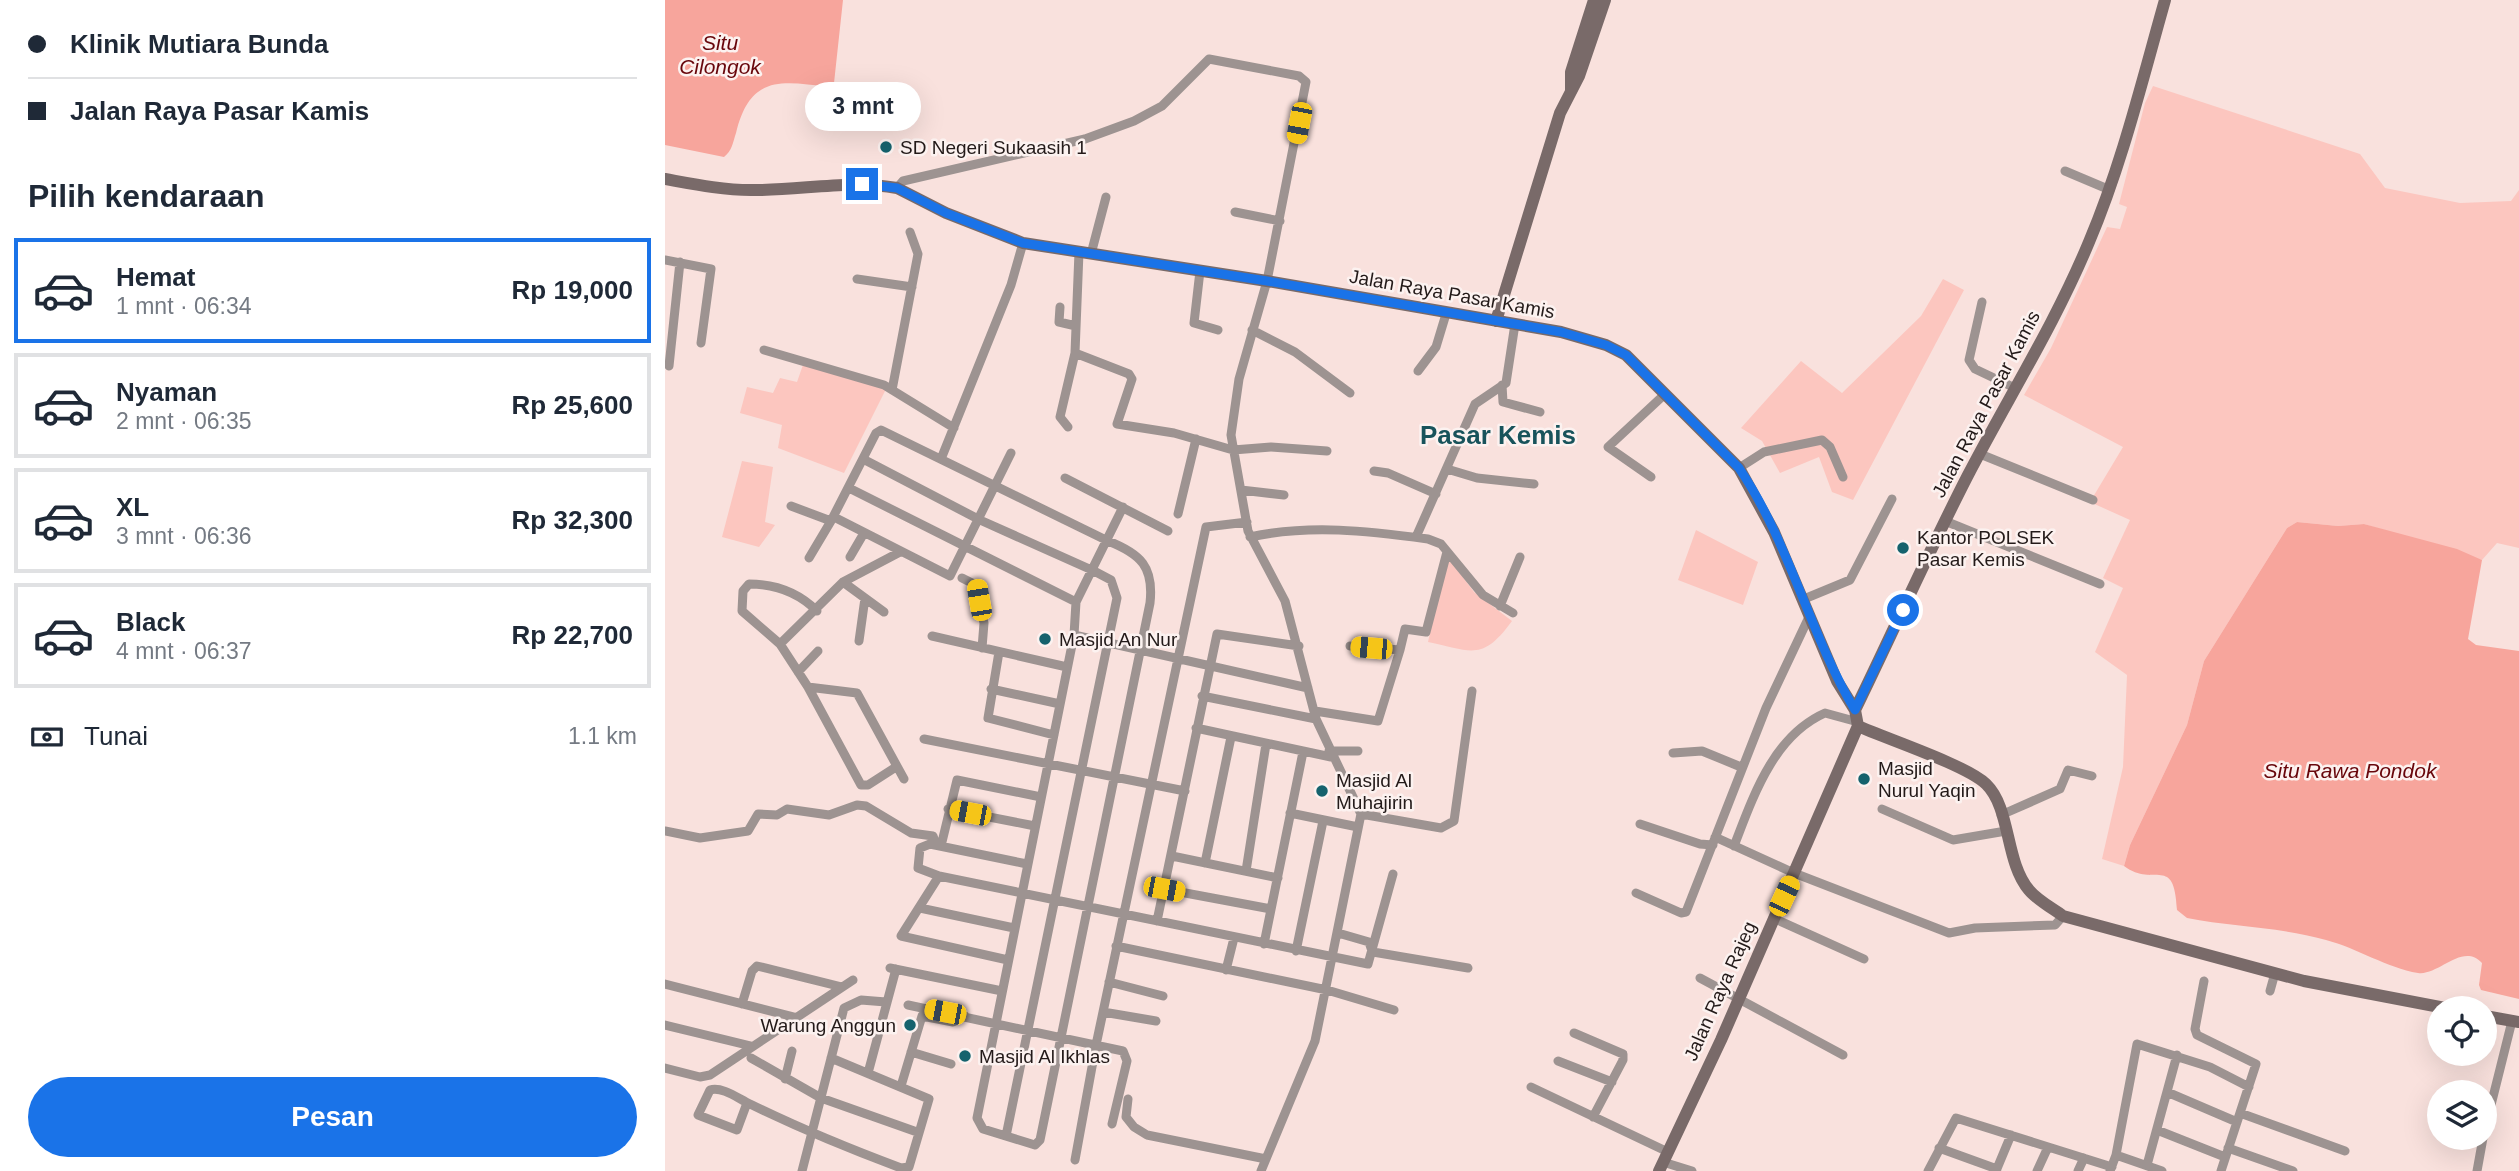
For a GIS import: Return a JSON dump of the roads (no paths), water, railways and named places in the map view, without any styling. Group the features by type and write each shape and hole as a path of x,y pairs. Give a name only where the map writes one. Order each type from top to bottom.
{"main road":[{"path":"1571,97 1571,72 1594,0"},
{"path":"1496,321 1560,113 1571,97 1605,0"},
{"name":"Jalan Raya Pasar Kamis","path":"1857,720 1945,521 2055,318 2110,190 2165,0"},
{"name":"Jalan Raya Pasar Kamis","path":"665,178 742,190 862,184 897,188 946,213 1023,243 1267,281 1561,332 1617,349 1739,468 1774,532 1837,681 1857,720"},
{"path":"1857,720 1978,778 1990,789 2001,814 2019,874 2028,889 2063,916 2275,974 2427,1004"},
{"name":"Jalan Raya Rajeg","path":"1663,1162 1740,998 1857,720"},
{"path":"2497,1018 2515,1022"}],"street":[{"path":"897,188 903,181 1085,139 1134,121 1162,106 1209,59 1304,79 1303,104 1280,221 1234,403 1231,435 1250,537 1285,601 1315,715 1330,754 1361,814 1327,990 1310,1054 1261,1171"},
{"path":"2065,171 2110,190"},
{"path":"1067,426 1060,417 1075,353 1085,253 1106,197"},
{"path":"1235,212 1280,221"},
{"path":"892,390 918,254 910,232"},
{"path":"941,458 1011,285 1023,243"},
{"path":"665,260 707,266 713,274 701,342"},
{"path":"669,366 680,262"},
{"path":"1199,271 1194,323 1218,330"},
{"path":"857,279 912,287"},
{"path":"1982,302 1969,360 1975,369 2015,388"},
{"path":"1060,307 1059,322 1076,326"},
{"path":"1418,372 1436,347 1446,314"},
{"path":"1416,537 1475,404 1508,378 1515,324"},
{"path":"1252,330 1295,352 1350,393"},
{"path":"764,351 892,390 954,428"},
{"path":"1075,353 1129,374 1132,379 1117,424 1196,439 1234,450 1271,447 1327,451"},
{"path":"1502,385 1503,402 1540,412"},
{"path":"1651,477 1608,447 1665,394"},
{"path":"809,558 849,488 876,433 881,430 996,488 1108,541 1134,554 1151,576 1150,603 1141,650 1038,1144 983,1129 977,1118 1074,635 1076,602 1094,571 1108,541 1123,507"},
{"path":"1178,514 1196,439"},
{"path":"1739,468 1764,452 1822,440 1830,447 1843,477"},
{"path":"791,506 864,533 950,576 996,488 1011,453"},
{"path":"1980,454 2092,500"},
{"path":"863,459 980,520 1094,571 1111,580 1117,589 1110,643 1053,900 1006,1136"},
{"path":"1447,469 1476,478 1534,484"},
{"path":"1374,471 1388,473 1436,494"},
{"path":"1065,478 1168,531"},
{"path":"849,488 1076,602"},
{"path":"1241,490 1285,495"},
{"path":"1804,599 1850,580 1892,499"},
{"path":"1945,521 2100,584"},
{"path":"1076,1160 1096,1045 1206,526 1247,522"},
{"path":"1250,537 1282,530 1331,529 1416,537 1436,542 1483,595 1513,613"},
{"path":"850,557 864,533"},
{"path":"780,644 817,611 843,582 900,552"},
{"path":"1202,696 1315,715 1378,721 1405,629 1426,632 1447,552"},
{"path":"1500,606 1520,556"},
{"path":"962,578 976,584 984,623 982,648"},
{"path":"843,582 884,612"},
{"path":"817,611 796,593 773,586 746,585 742,611 780,644 867,790 897,768"},
{"path":"859,641 865,598"},
{"path":"1636,893 1685,913 1741,767 1809,617"},
{"path":"1157,921 1208,665 1217,634 1299,646"},
{"path":"1074,635 1308,688"},
{"path":"932,636 1067,667"},
{"path":"1350,646 1400,650"},
{"path":"798,672 818,651"},
{"path":"999,652 991,689 989,720 1054,735"},
{"path":"808,687 857,693 904,779"},
{"path":"991,689 1060,704"},
{"path":"1361,814 1441,828 1454,821 1467,747 1472,691"},
{"path":"1734,846 1768,768 1806,725 1825,713 1857,720"},
{"path":"1196,728 1303,752 1330,754 1358,751"},
{"path":"1205,863 1231,737"},
{"path":"924,739 1185,791"},
{"path":"1246,871 1266,744"},
{"path":"1673,753 1702,751 1741,767"},
{"path":"1263,944 1303,752"},
{"path":"2001,814 2060,789 2069,770 2092,776"},
{"path":"933,845 955,784 960,779 1041,797"},
{"path":"665,831 707,837 748,831 758,814 777,815 787,809 829,815 857,805 877,810 911,833 933,836 933,845"},
{"path":"948,809 1035,826"},
{"path":"1882,809 1953,840 2006,831"},
{"path":"1290,813 1359,827"},
{"path":"1296,951 1322,821"},
{"path":"1640,824 1700,844 1714,841 1734,846 1794,873 1949,933 1975,928 2055,925 2063,916"},
{"path":"1027,864 933,845 920,848 916,866 939,876 1369,964 1393,874"},
{"path":"1171,856 1278,878"},
{"path":"939,876 901,936 1008,960"},
{"path":"1164,889 1271,909"},
{"path":"920,908 1014,928"},
{"path":"1773,918 1864,959"},
{"path":"1338,933 1370,942 1369,949 1373,952 1468,968"},
{"path":"1226,970 1234,938"},
{"path":"1117,946 1327,990 1394,1010"},
{"path":"742,1003 752,971 757,966 842,987"},
{"path":"868,1073 893,968 1002,992"},
{"path":"2270,991 2275,974"},
{"path":"1700,978 1843,1055"},
{"path":"665,1068 700,1077 710,1075 853,980"},
{"path":"2204,981 2197,1035 2253,1060 2256,1067 2221,1171"},
{"path":"1109,982 1163,996"},
{"path":"665,984 798,1018"},
{"path":"802,1171 844,1008 860,1000 885,1002"},
{"path":"908,1004 1123,1051 1127,1057 1112,1124"},
{"path":"1103,1012 1156,1021"},
{"path":"901,1086 922,1016 953,1023 965,1016"},
{"path":"2497,1086 2515,1022"},
{"path":"665,1025 751,1046"},
{"path":"1574,1033 1623,1054 1612,1082 1593,1117"},
{"path":"1928,1171 1956,1118 2111,1169 2137,1045 2178,1055 2249,1087"},
{"path":"785,1079 792,1051"},
{"path":"911,1052 951,1064"},
{"path":"2116,1155 2154,1169 2157,1130 2178,1055"},
{"path":"751,1058 821,1098 917,1132"},
{"path":"747,1103 737,1130 698,1115 713,1089 747,1103 812,1135 906,1169 910,1165 917,1132 929,1099 831,1058"},
{"path":"1558,1061 1612,1082"},
{"path":"1531,1087 1593,1117 1663,1162 1692,1171"},
{"path":"2167,1092 2345,1151"},
{"path":"1128,1099 1126,1117 1134,1127 1147,1135 1266,1160"},
{"path":"2157,1130 2294,1171"},
{"path":"1939,1149 1996,1170 2011,1135"},
{"path":"2037,1171 2048,1147"},
{"path":"2480,1170 2482,1150"},
{"path":"2078,1171 2084,1158"}],"water":[{"name":"Situ Cilongok","path":"665,0 843,0 834,83 829,87 782,84 759,91 742,114 732,146 724,157 665,145"},
{"name":"Situ Rawa Pondok","path":"2297,522 2338,526 2364,524 2457,549 2482,560 2468,639 2476,645 2519,651 2519,999 2481,990 2479,985 2482,963 2467,956 2426,973 2418,973 2309,936 2187,918 2177,910 2172,882 2167,877 2145,875 2124,866 2130,845 2187,725 2204,661 2287,528"}],"place":[{"name":"SD Negeri Sukaasih 1","path":"886,147"},
{"name":"Kantor POLSEK Pasar Kemis","path":"1903,548"},
{"name":"Masjid An Nur","path":"1045,639"},
{"name":"Masjid Nurul Yaqin","path":"1864,779"},
{"name":"Masjid Al Muhajirin","path":"1322,791"},
{"name":"Warung Anggun","path":"910,1025"},
{"name":"Masjid Al Ikhlas","path":"965,1056"}],"district":[{"name":"Pasar Kemis","path":"1498,435"}]}
